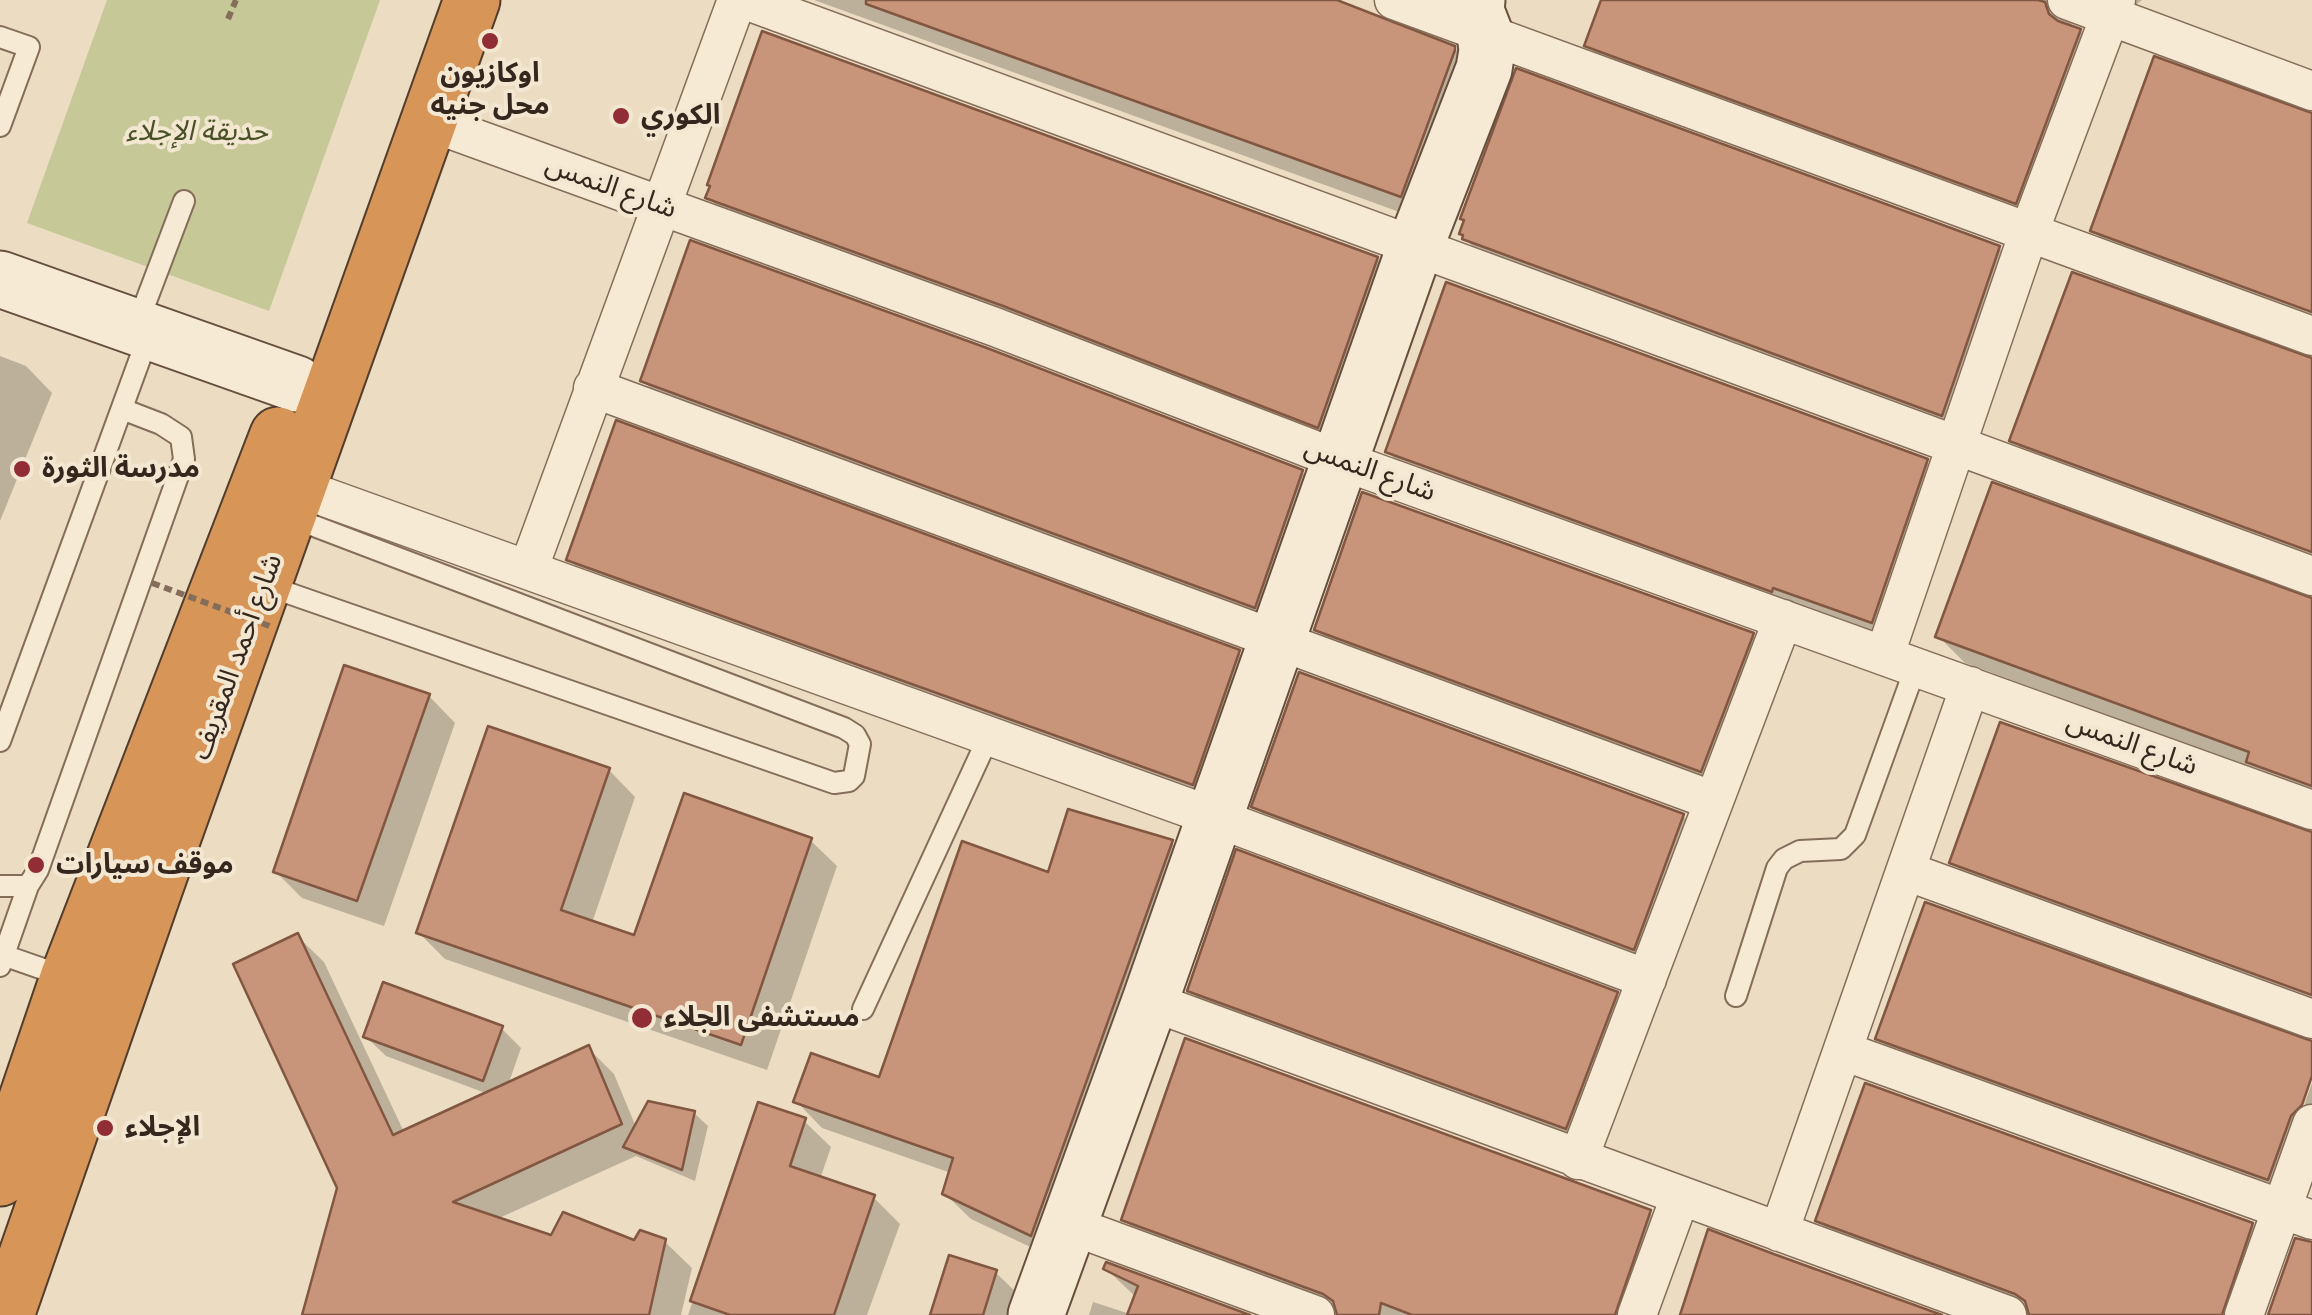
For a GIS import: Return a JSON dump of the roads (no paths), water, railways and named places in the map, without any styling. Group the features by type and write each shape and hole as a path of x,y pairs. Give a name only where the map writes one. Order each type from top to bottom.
{"highway":[{"name":"شارع أحمد المقريف","path":"6,1315 132,879 297,384 436,0"},
{"name":"شارع أحمد المقريف","path":"0,1178 68,978 132,879 268,606 292,502 472,0"}],"street":[{"path":"528,570 737,0"},
{"path":"746,0 2312,576"},
{"path":"1394,0 1481,17 2029,232 2312,336"},
{"path":"2068,0 2113,8 2312,91"},
{"path":"1900,660 1956,446 2029,232 2113,8"},
{"path":"1036,1315 1415,247 1484,68 1481,17"},
{"name":"شارع النمس","path":"430,122 1340,460 2312,810"},
{"path":"0,279 297,384"},
{"path":"593,388 946,516 1275,642 1714,800"},
{"path":"292,502 528,570 1647,979"},
{"path":"1578,1160 1783,619"},
{"path":"1779,1232 1970,686"},
{"path":"1906,871 2312,1019"},
{"path":"1150,1002 2007,1315"},
{"path":"1843,1051 2297,1214"},
{"path":"2244,1315 2297,1214 2312,1124"},
{"path":"1637,1315 1680,1197"},
{"path":"1070,1225 1315,1315"}],"lane":[{"path":"0,37 29,47 1,118"},
{"path":"0,741 122,409 184,201"},
{"path":"68,978 1,959 28,886 38,870 184,458 181,437 161,424 122,409"},
{"path":"268,606 834,784 854,776 860,744 844,728 292,502"},
{"path":"1736,996 1777,868 1800,850 1841,849 1856,836 1900,660"},
{"path":"863,1008 988,738"},
{"path":"0,886 28,886"}],"place":[{"name":"اوكازيون محل جنيه","path":"490,41"},
{"name":"الكوري","path":"621,116"},
{"name":"مدرسة الثورة","path":"22,469"},
{"name":"موقف سيارات","path":"36,865"},
{"name":"مستشفى الجلاء","path":"642,1018"},
{"name":"الإجلاء","path":"105,1128"}],"park label":[{"name":"حديقة الإجلاء","path":"197,132"}]}
